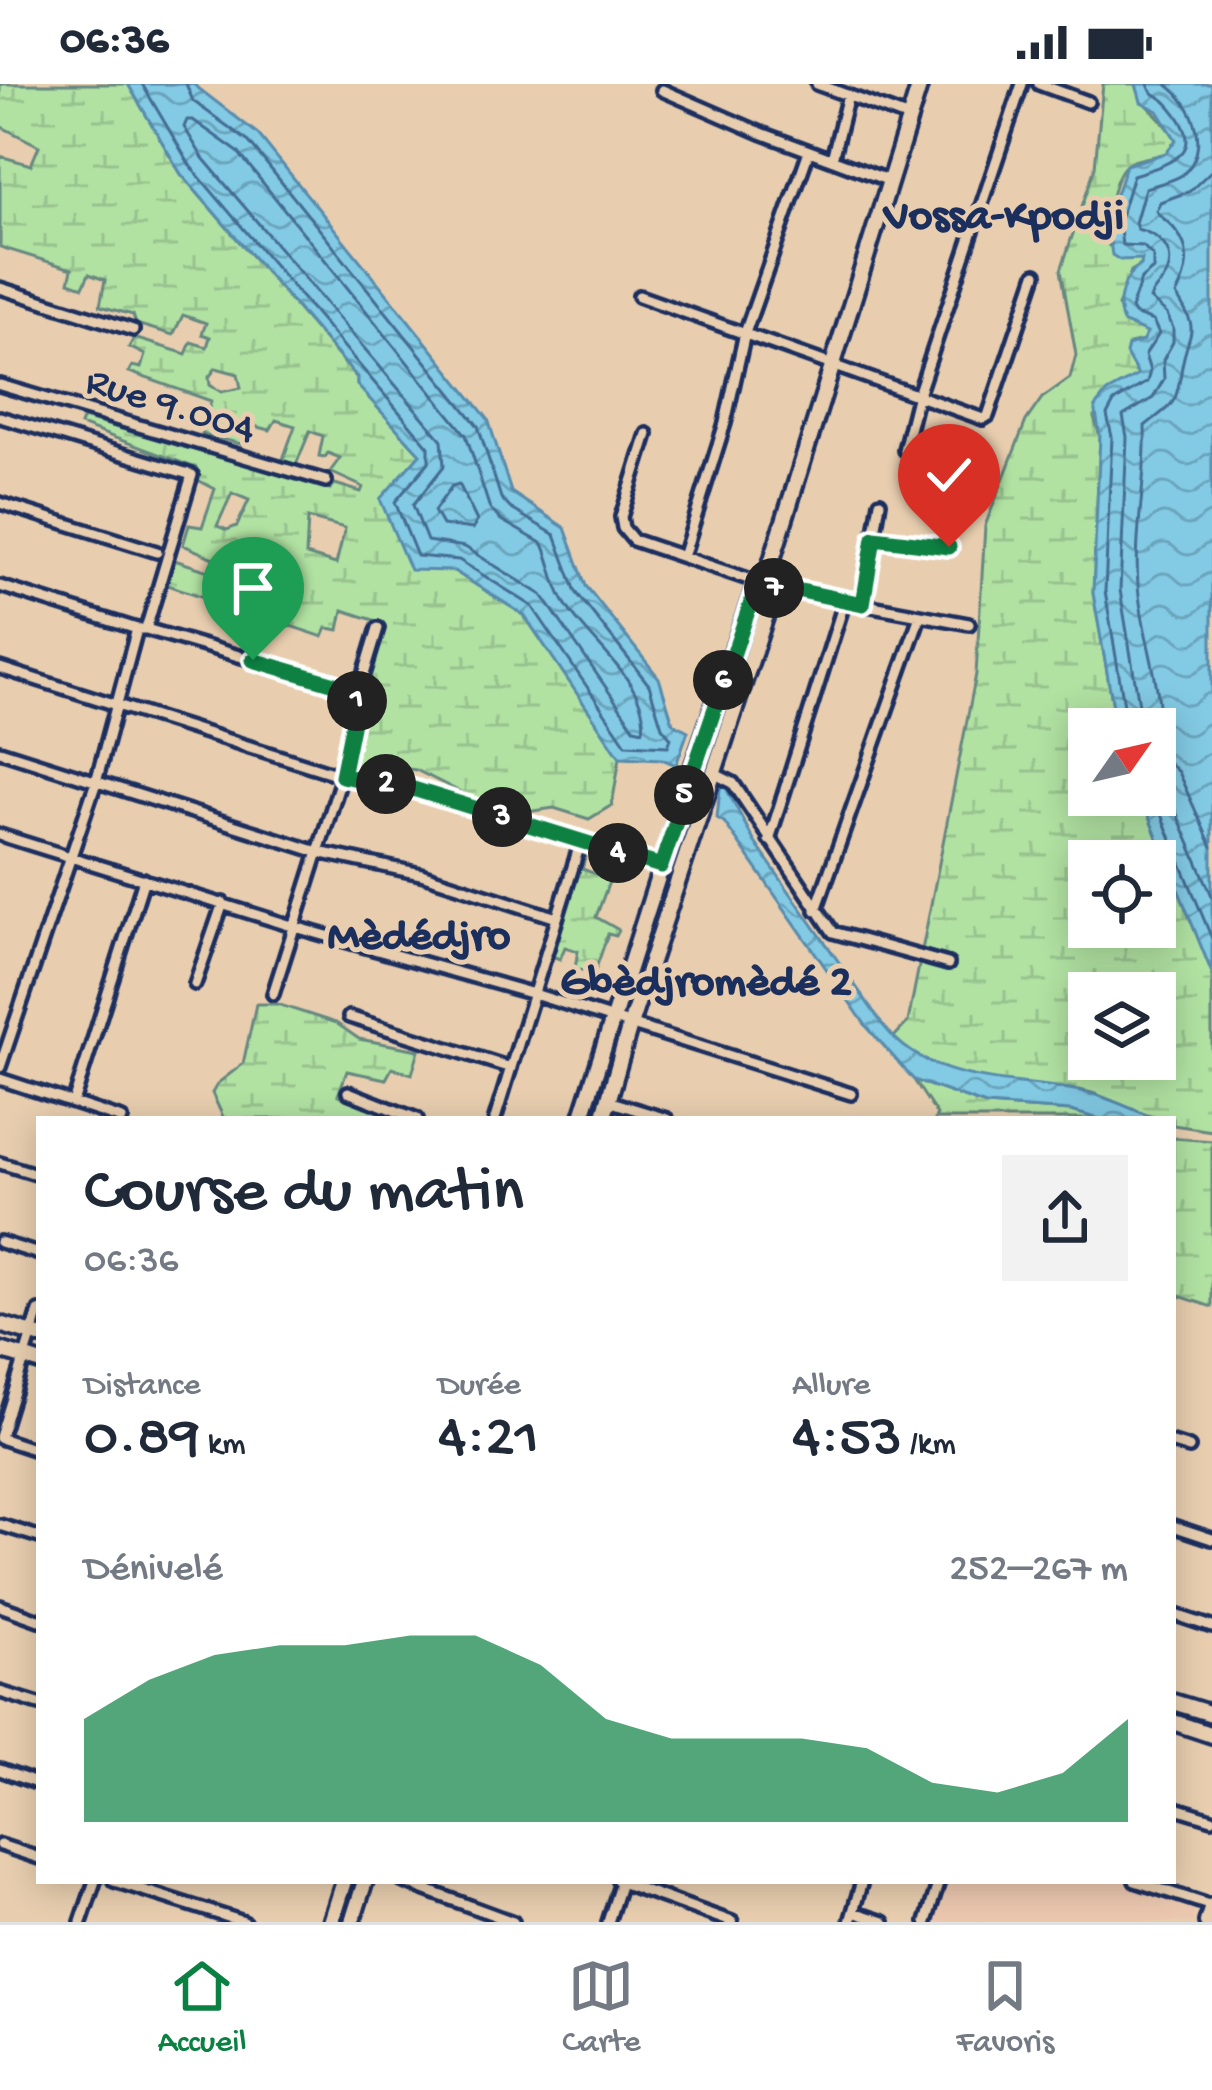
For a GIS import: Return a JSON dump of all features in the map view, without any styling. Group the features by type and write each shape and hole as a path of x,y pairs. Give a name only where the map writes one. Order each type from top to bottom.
{"street":[{"path":"817,84 909,118"},
{"path":"582,1116 661,866 758,582 771,562 920,84"},
{"path":"904,450 1022,84"},
{"path":"1039,84 1088,102"},
{"path":"662,90 890,181"},
{"path":"832,159 848,95"},
{"path":"683,557 725,423 745,333 809,151"},
{"path":"639,296 986,419 1036,274"},
{"path":"0,288 134,330"},
{"name":"Rue 9.004","path":"0,385 326,481"},
{"name":"Rue 9.004","path":"0,417 192,475 141,629"},
{"path":"647,434 624,499 623,528 633,540 775,588 969,624"},
{"path":"863,604 880,502"},
{"path":"0,503 157,553"},
{"path":"874,538 949,547"},
{"path":"604,1116 775,588 771,562"},
{"path":"0,586 359,691"},
{"path":"769,841 845,600"},
{"path":"816,910 920,616"},
{"path":"272,994 342,776 378,628"},
{"path":"0,1067 96,782 141,629"},
{"path":"0,668 342,776 410,788 661,866"},
{"path":"0,751 318,852 421,874 557,918"},
{"path":"716,774 733,783 833,932 948,964"},
{"path":"0,835 851,1094"},
{"path":"496,1116 581,841"},
{"path":"73,1103 145,879"},
{"path":"195,984 223,903"},
{"path":"349,1017 511,1068"},
{"path":"0,1079 113,1116"},
{"path":"348,1092 409,1116"},
{"path":"608,1101 657,1116"},
{"path":"0,1163 36,1174"},
{"path":"0,1242 36,1253"},
{"path":"0,1324 35,1335 32,1360 0,1437 36,1450"},
{"path":"0,1350 32,1360"},
{"path":"1176,1444 1189,1448"},
{"path":"0,1525 36,1536"},
{"path":"1176,1527 1212,1539"},
{"path":"0,1606 36,1618"},
{"path":"1176,1615 1212,1627"},
{"path":"0,1692 36,1703"},
{"path":"1176,1703 1212,1714"},
{"path":"1176,1723 1212,1735"},
{"path":"0,1770 36,1783"},
{"path":"1176,1808 1212,1819"},
{"path":"0,1845 36,1857"},
{"path":"81,1922 93,1884"},
{"path":"124,1884 244,1922"},
{"path":"331,1922 343,1884"},
{"path":"352,1922 364,1884"},
{"path":"410,1884 513,1922"},
{"path":"608,1922 619,1884"},
{"path":"628,1884 731,1922"},
{"path":"859,1884 851,1917 884,1922"},
{"path":"926,1922 938,1884"},
{"path":"1144,1884 1212,1906 1207,1922"},
{"path":"687,1922 692,1908"}],"shaded area":[{"path":"941,1884 1132,1884 1195,1904 1192,1922 930,1922"}],"green space":[{"path":"0,84 128,84 181,174 420,454 454,571 524,615 620,757 612,805 589,819 554,808 506,815 416,770 349,762 383,623 343,610 339,630 327,628 323,637 159,582 165,557 243,582 248,573 183,545 189,525 202,527 215,489 194,478 196,468 80,425 83,418 330,489 335,484 361,492 363,487 330,472 340,458 328,453 319,456 323,436 310,431 295,467 282,462 295,426 276,420 270,430 249,425 241,444 202,434 211,401 129,372 132,366 141,368 145,355 129,347 134,338 186,354 191,342 207,347 210,337 202,334 206,323 183,315 173,335 136,324 133,315 100,306 105,280 89,274 83,287 69,282 72,269 0,247 0,156 31,165 39,146 0,126","holes":["216,368 238,374 241,388 221,392 210,385 209,377","232,493 249,500 237,526 227,530 217,526","308,518 345,528 336,564 306,555"]},
{"path":"1103,84 1136,84 1176,140 1166,153 1129,163 1118,178 1111,202 1109,246 1142,259 1131,271 1118,306 1131,326 1147,333 1143,341 1130,344 1128,358 1138,375 1094,418 1100,436 1093,593 1113,708 1068,708 1068,816 1148,816 1158,840 1068,840 1068,948 1176,948 1176,884 1212,973 1212,1131 1176,1125 1176,1116 1142,1113 1081,1091 1006,1085 961,1075 918,1056 893,1038 908,1022 976,674 985,526 1026,421 1042,398 1070,378 1076,355 1061,270 1095,167"},
{"path":"582,849 587,851 582,869 610,879 596,917 619,930 616,936 608,934 594,974 575,968 578,951 565,947 560,959 549,955"},
{"path":"256,1004 277,1004 336,1023 359,1039 419,1050 412,1074 392,1068 386,1079 347,1071 338,1095 391,1116 223,1116 212,1093 243,1064"},
{"path":"914,1080 986,1105 1089,1116 936,1116"},
{"path":"1176,1138 1212,1141 1212,1307 1176,1295"}],"water":[{"path":"128,84 193,84 258,134 488,419 511,492 565,528 586,586 659,678 673,723 688,731 676,765 662,759 620,757 524,615 454,571 410,570 380,499 420,454 181,174"},
{"path":"1136,84 1212,84 1212,973 1176,884 1176,840 1158,840 1148,816 1176,816 1176,708 1113,708 1093,593 1100,436 1095,407 1107,392 1138,375 1126,354 1128,346 1143,341 1147,333 1123,322 1120,307 1125,283 1142,259 1120,260 1112,255 1107,221 1126,165 1166,153 1176,140 1158,111 1141,102"},
{"path":"725,786 754,841 883,1025 903,1045 950,1070 1085,1092 1149,1116 1089,1116 986,1105 914,1080 867,1027 717,818 720,788"}],"district":[{"name":"Vossa-Kpodji","path":"1004,211"},
{"name":"Mèdédjro","path":"419,931"},
{"name":"Gbèdjromèdé 2","path":"706,977"}],"route":[{"path":"253,660 359,691 342,776 410,788 661,866 758,582 863,604 874,538 949,547"}]}
